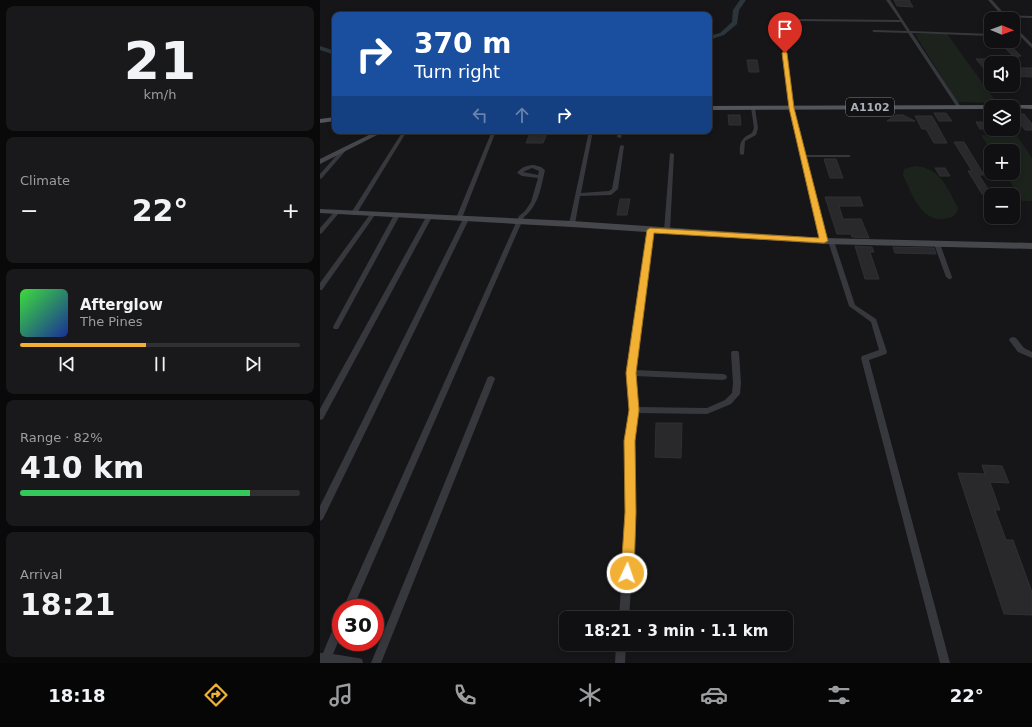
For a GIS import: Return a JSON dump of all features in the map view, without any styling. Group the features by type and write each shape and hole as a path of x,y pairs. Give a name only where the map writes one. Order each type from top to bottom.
{"main road":[{"name":"A1102","path":"712,108 1032,106"},
{"path":"320,121 332,119"},
{"path":"320,162 376,134"},
{"path":"320,211 572,224 828,241 1032,246"}],"street":[{"path":"888,0 959,107"},
{"path":"990,0 1001,12"},
{"path":"1020,17 1032,17"},
{"path":"901,21 877,23 789,21 784,23 785,60 792,108 803,156 828,241 852,306 874,321 883,352 865,358 945,663"},
{"path":"874,30 909,33 984,35"},
{"path":"1022,36 1032,48"},
{"path":"742,154 741,142 744,138 754,134 756,128 753,108"},
{"path":"354,212 403,134"},
{"path":"320,516 463,219 493,134"},
{"path":"572,224 591,134"},
{"path":"578,195 611,193 615,189 622,146"},
{"path":"320,177 346,148"},
{"path":"667,231 672,154"},
{"path":"803,156 849,156"},
{"path":"352,599 522,216 530,210 533,205 540,177"},
{"path":"320,232 337,212"},
{"path":"320,288 373,214"},
{"path":"336,327 397,215"},
{"path":"320,416 429,217"},
{"path":"624,611 631,512 629,441 634,410 631,373 650,230"},
{"path":"937,244 949,277"},
{"path":"1012,340 1021,350 1032,355"},
{"path":"634,410 707,411 728,402 736,394 737,383 735,353"},
{"path":"631,373 723,377"},
{"path":"376,663 491,378"},
{"path":"332,641 323,658 358,663"},
{"path":"620,663 621,651"}],"shaded area":[{"path":"915,34 947,34 984,85 984,92 989,92 995,100 984,100 984,103 957,102"},
{"path":"981,135 1017,136 1032,158 1032,201 1022,201 1020,198 1020,188 1014,188 1009,180 1020,180 1020,144 987,144"},
{"path":"915,166 931,171 942,180 958,208 954,216 939,219 931,217 919,206 903,175 904,169"}],"building":[{"path":"894,0 909,0 913,7 897,6"},
{"path":"1005,48 1013,48 1021,56 1013,56"},
{"path":"976,59 984,59 984,69"},
{"path":"747,60 757,60 759,72 749,72"},
{"path":"1020,68 1032,68 1032,77 1020,76"},
{"path":"934,113 946,113 952,121 939,121"},
{"path":"1020,114 1024,114 1032,124 1032,130 1025,130 1020,123"},
{"path":"728,115 740,115 741,125 729,125"},
{"path":"896,115 903,115 915,121 887,121"},
{"path":"915,116 932,116 947,143 934,143 926,129 922,129"},
{"path":"976,122 984,122 984,129 980,129"},
{"path":"530,134 547,134 543,143 526,143"},
{"path":"954,142 964,142 984,175 979,175 987,188 984,188 984,194 982,194 968,171 972,171"},
{"path":"824,159 836,159 843,178 830,178"},
{"path":"935,168 945,168 950,176 940,176"},
{"path":"825,197 860,197 863,206 839,206 843,219 861,219 869,238 852,237 851,234 837,234"},
{"path":"620,199 630,199 627,215 617,215"},
{"path":"855,246 872,247 874,252 870,252 879,279 865,279"},
{"path":"893,247 934,248 936,254 895,253"},
{"path":"656,423 682,423 681,458 655,457"},
{"path":"982,465 1002,466 1009,483 990,482 1000,510 995,510 1006,540 1013,540 1032,592 1032,615 1004,614 958,473 985,474"}],"waterway":[{"path":"712,37 722,34 735,23 736,10 743,0"},
{"path":"320,48 332,52"}],"route":[{"path":"627,573 631,512 629,441 634,410 631,373 650,230 824,241 792,108 785,53"}]}
